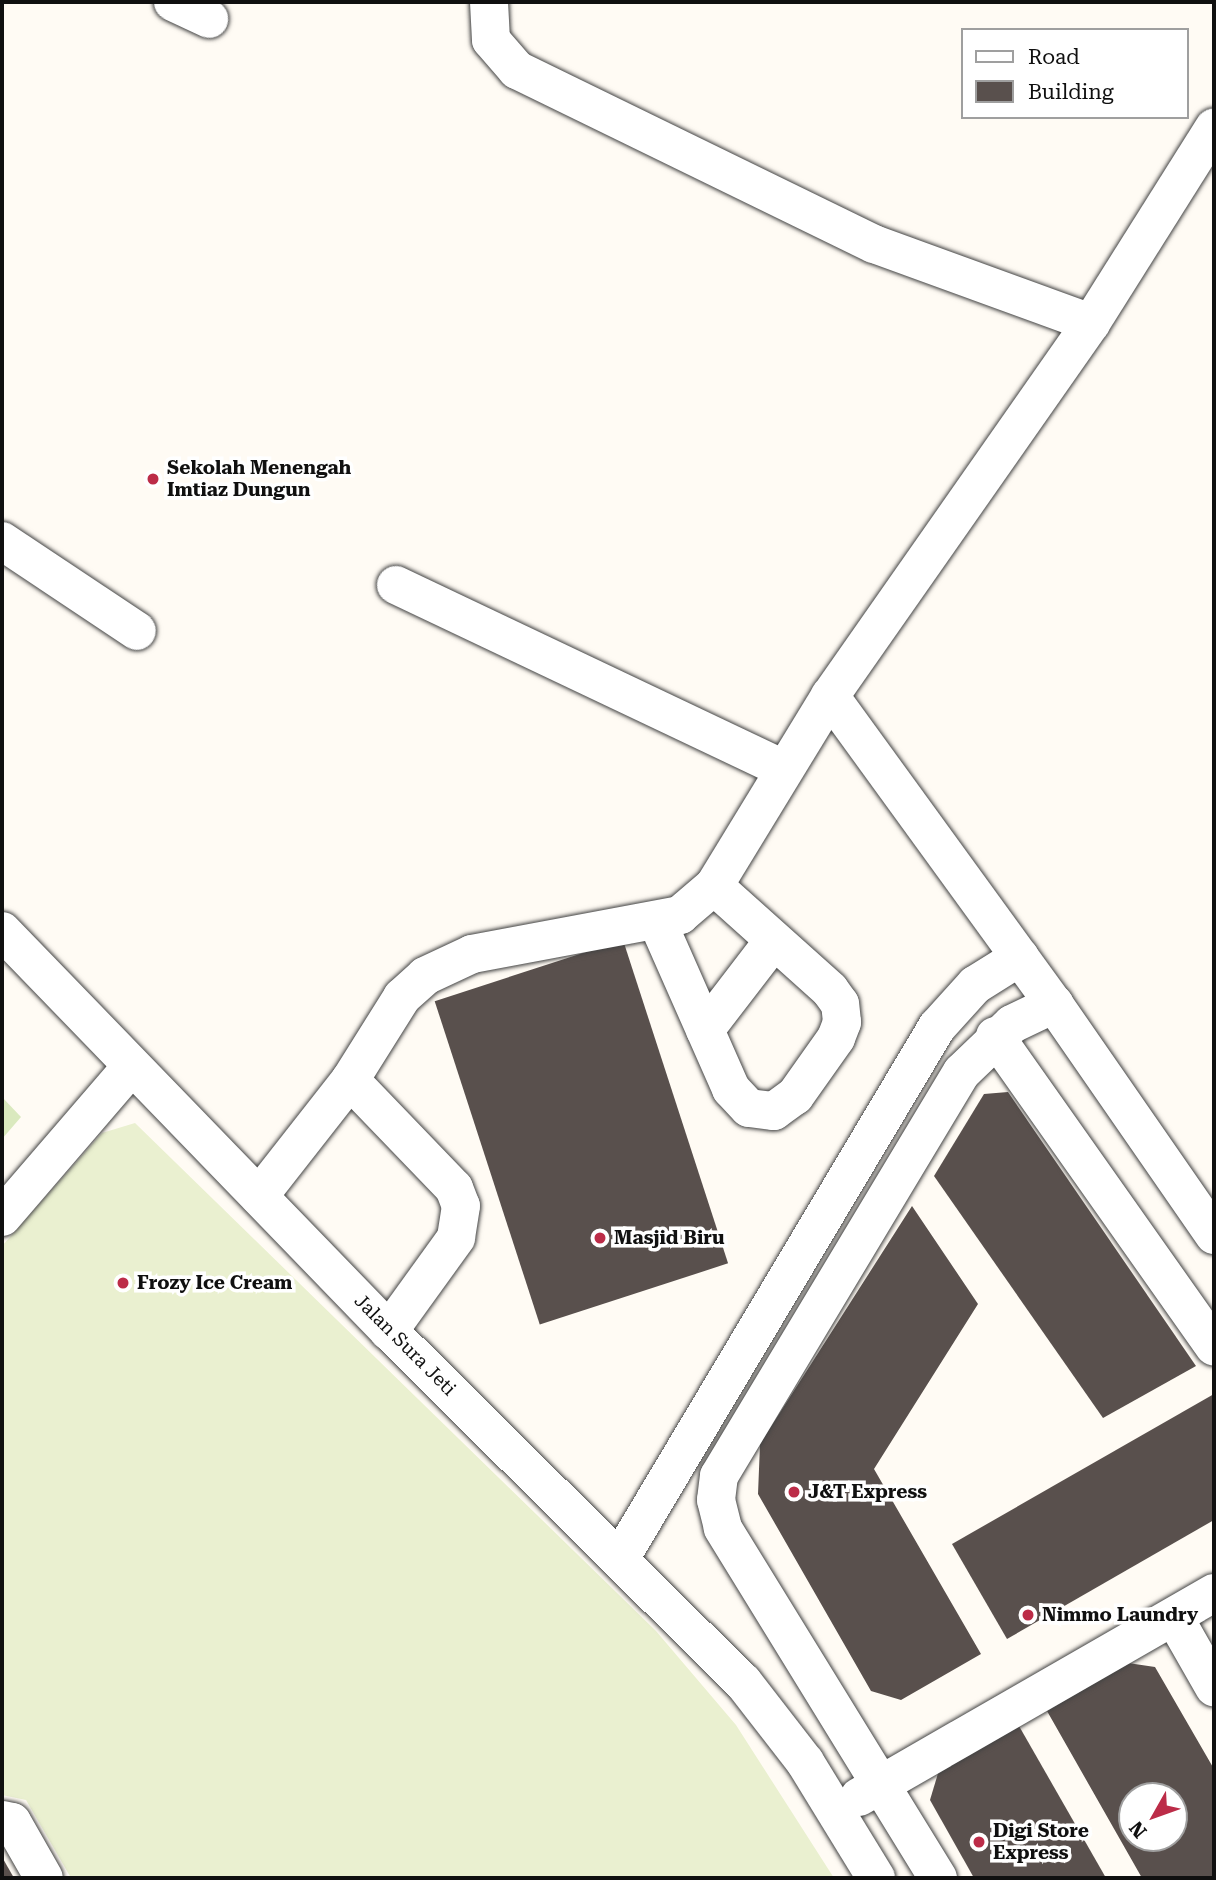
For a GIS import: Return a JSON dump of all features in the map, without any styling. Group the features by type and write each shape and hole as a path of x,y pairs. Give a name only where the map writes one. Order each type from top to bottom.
{"street":[{"path":"173,2 209,19"},
{"path":"489,2 491,40 517,70 874,244 1091,323"},
{"path":"259,1196 350,1080 402,997 446,964 472,954 680,915 714,886 743,834 830,696 1091,323 1214,128"},
{"path":"2,541 137,631"},
{"path":"396,585 783,769"},
{"path":"830,696 1054,1004 1214,1235"},
{"path":"657,920 731,1089 749,1108 774,1111 795,1096 836,1038 842,1022 840,1004 714,886"},
{"name":"Jalan Sura Jeti","path":"2,932 130,1068 389,1331 621,1558 743,1682 805,1762 876,1878"},
{"path":"705,1030 774,940"},
{"path":"621,1558 937,1027 975,985 1020,957"},
{"path":"938,1878 723,1528 716,1500 719,1476 962,1072 995,1036 1054,1004"},
{"path":"995,1036 1214,1347"},
{"path":"2,1217 130,1068"},
{"path":"350,1080 454,1188 461,1206 456,1238 389,1331"},
{"path":"836,1810 1214,1593"},
{"path":"1174,1617 1214,1686"},
{"path":"2,1820 12,1822 44,1878"}],"green space":[{"path":"2,1097 21,1117 2,1139"},
{"path":"135,1123 656,1631 736,1725 834,1878 71,1878 26,1800 2,1795 2,1246 102,1133"}],"building":[{"path":"623,940 728,1263 540,1325 435,1001"},
{"path":"1008,1092 1196,1366 1103,1418 934,1176 984,1094"},
{"path":"912,1206 978,1304 874,1469 981,1654 901,1700 871,1691 758,1494 760,1444"},
{"path":"1214,1394 1214,1520 1007,1639 952,1544"},
{"path":"1128,1663 1155,1667 1214,1769 1214,1878 1142,1878 1127,1852 1188,1852 1188,1782 1118,1782 1118,1836 1047,1711"},
{"path":"1019,1726 1106,1878 974,1878 930,1800 939,1770"},
{"path":"2,1857 14,1878 2,1878"}],"place":[{"name":"Sekolah Menengah Imtiaz Dungun","path":"153,479"},
{"name":"Masjid Biru","path":"600,1238"},
{"name":"Frozy Ice Cream","path":"123,1283"},
{"name":"J&T Express","path":"794,1492"},
{"name":"Nimmo Laundry","path":"1028,1615"},
{"name":"Digi Store Express","path":"979,1842"}]}
